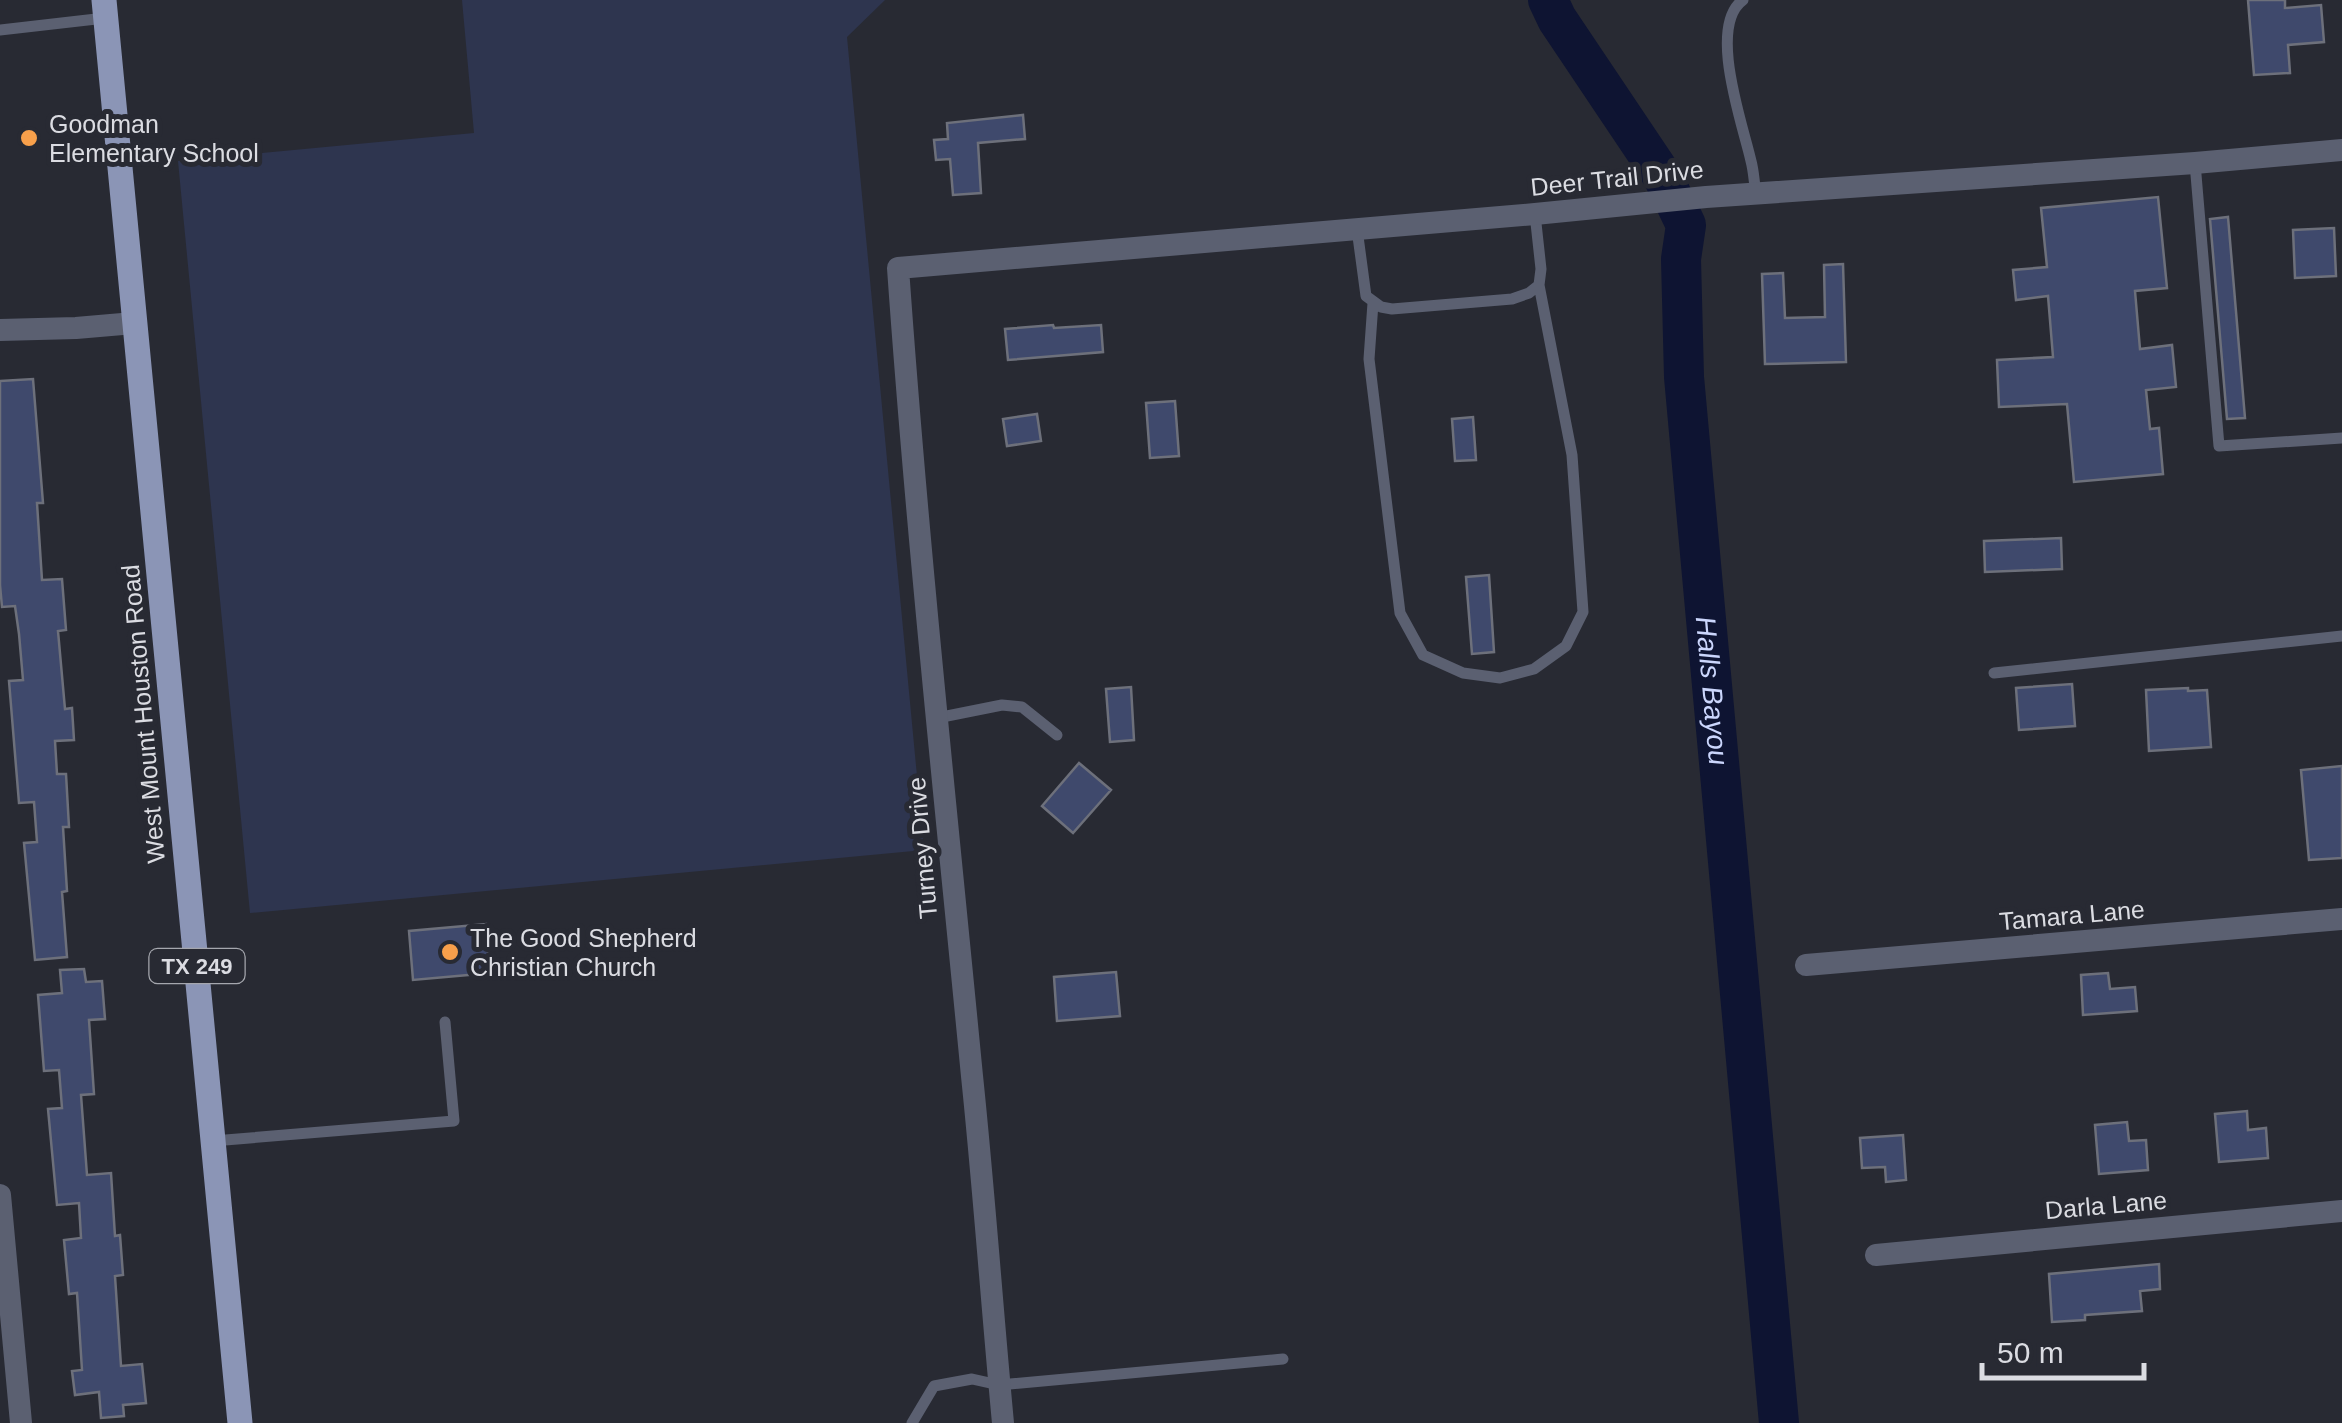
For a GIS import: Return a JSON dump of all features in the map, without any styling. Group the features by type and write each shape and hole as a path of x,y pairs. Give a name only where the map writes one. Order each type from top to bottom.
{"main road":[{"name":"West Mount Houston Road","path":"105,9 240,1423"}],"street":[{"name":"Deer Trail Drive","path":"898,268 1706,197 2342,150"},
{"name":"Turney Drive","path":"898,268 1003,1423"},
{"path":"0,330 134,323"},
{"name":"Tamara Lane","path":"1806,966 2342,918"},
{"path":"0,1195 21,1423"},
{"name":"Darla Lane","path":"1876,1255 2342,1210"}],"lane":[{"path":"1743,0 1731,14 1729,79 1756,193"},
{"path":"0,30 105,9"},
{"path":"2195,163 2219,446 2342,438"},
{"path":"1373,303 1369,359 1400,613 1423,654 1463,673 1500,678 1534,669 1566,646 1583,612 1572,455 1539,285 1535,214"},
{"path":"1357,228 1366,296 1373,303 1392,309 1512,299 1539,285"},
{"path":"1994,673 2342,636"},
{"path":"937,718 1002,706 1022,707 1057,735"},
{"path":"213,1142 454,1121 445,1022"},
{"path":"912,1423 934,1386 972,1380 1000,1385 1283,1359"}],"shaded area":[{"path":"462,0 885,0 847,37 924,850 250,913 178,161 474,133"}],"building":[{"path":"2248,0 2285,0 2285,8 2321,5 2324,42 2288,45 2290,73 2254,75"},
{"path":"1023,115 1025,139 978,143 981,193 953,195 950,159 936,160 934,140 948,139 947,123"},
{"path":"2158,197 2167,288 2135,291 2140,349 2172,345 2176,387 2146,390 2150,429 2159,428 2163,474 2074,482 2067,404 1999,407 1997,360 2053,357 2048,296 2016,300 2013,270 2047,267 2041,208"},
{"path":"2228,217 2245,418 2227,419 2210,219"},
{"path":"2334,228 2336,276 2295,278 2293,230"},
{"path":"1843,264 1846,362 1765,364 1762,274 1783,273 1785,318 1825,317 1824,265"},
{"path":"1101,325 1103,352 1008,360 1005,329"},
{"path":"33,379 43,503 37,503 42,580 62,579 66,630 58,631 65,709 72,708 74,740 55,741 57,774 66,774 69,827 63,827 67,891 62,892 67,957 35,960 24,843 37,842 34,802 19,803 9,681 23,680 19,634 15,606 2,607 0,585 0,381"},
{"path":"1175,401 1179,456 1150,458 1146,403"},
{"path":"1037,414 1041,441 1007,446 1003,419"},
{"path":"1473,417 1476,460 1455,461 1452,419"},
{"path":"2061,538 2062,569 1985,572 1984,541"},
{"path":"1489,575 1494,652 1472,654 1466,577"},
{"path":"2072,684 2075,726 2019,730 2016,688"},
{"path":"1131,687 1134,740 1110,742 1106,689"},
{"path":"2146,690 2207,690 2211,747 2149,751"},
{"path":"1079,763 1111,790 1073,833 1042,806"},
{"path":"2342,766 2342,858 2309,860 2301,770"},
{"name":"The Good Shepherd Christian Church","path":"486,924 490,973 413,980 409,931"},
{"path":"84,969 86,982 102,981 105,1019 89,1020 94,1094 81,1095 87,1175 111,1173 115,1236 120,1235 123,1275 115,1276 121,1366 142,1364 146,1403 123,1405 124,1416 101,1418 99,1392 75,1395 72,1371 82,1370 77,1293 69,1294 64,1240 81,1238 79,1203 57,1205 48,1109 62,1108 59,1070 44,1071 38,995 62,993 60,970"},
{"path":"1116,972 1120,1016 1057,1021 1054,977"},
{"path":"2108,973 2110,989 2135,987 2137,1011 2083,1015 2081,975"},
{"path":"2247,1111 2248,1130 2266,1128 2268,1158 2219,1162 2215,1114"},
{"path":"2127,1122 2129,1141 2146,1140 2148,1170 2099,1174 2095,1125"},
{"path":"1903,1135 1906,1180 1886,1182 1885,1167 1862,1168 1860,1138"},
{"path":"2159,1264 2160,1289 2140,1291 2142,1311 2052,1322 2049,1274"}],"waterway":[{"name":"Halls Bayou","path":"1548,0 1663,177 1686,225 1681,259 1684,377 1779,1423"}],"place":[{"name":"Goodman Elementary School","path":"29,138"},
{"name":"The Good Shepherd Christian Church","path":"450,952"}]}
